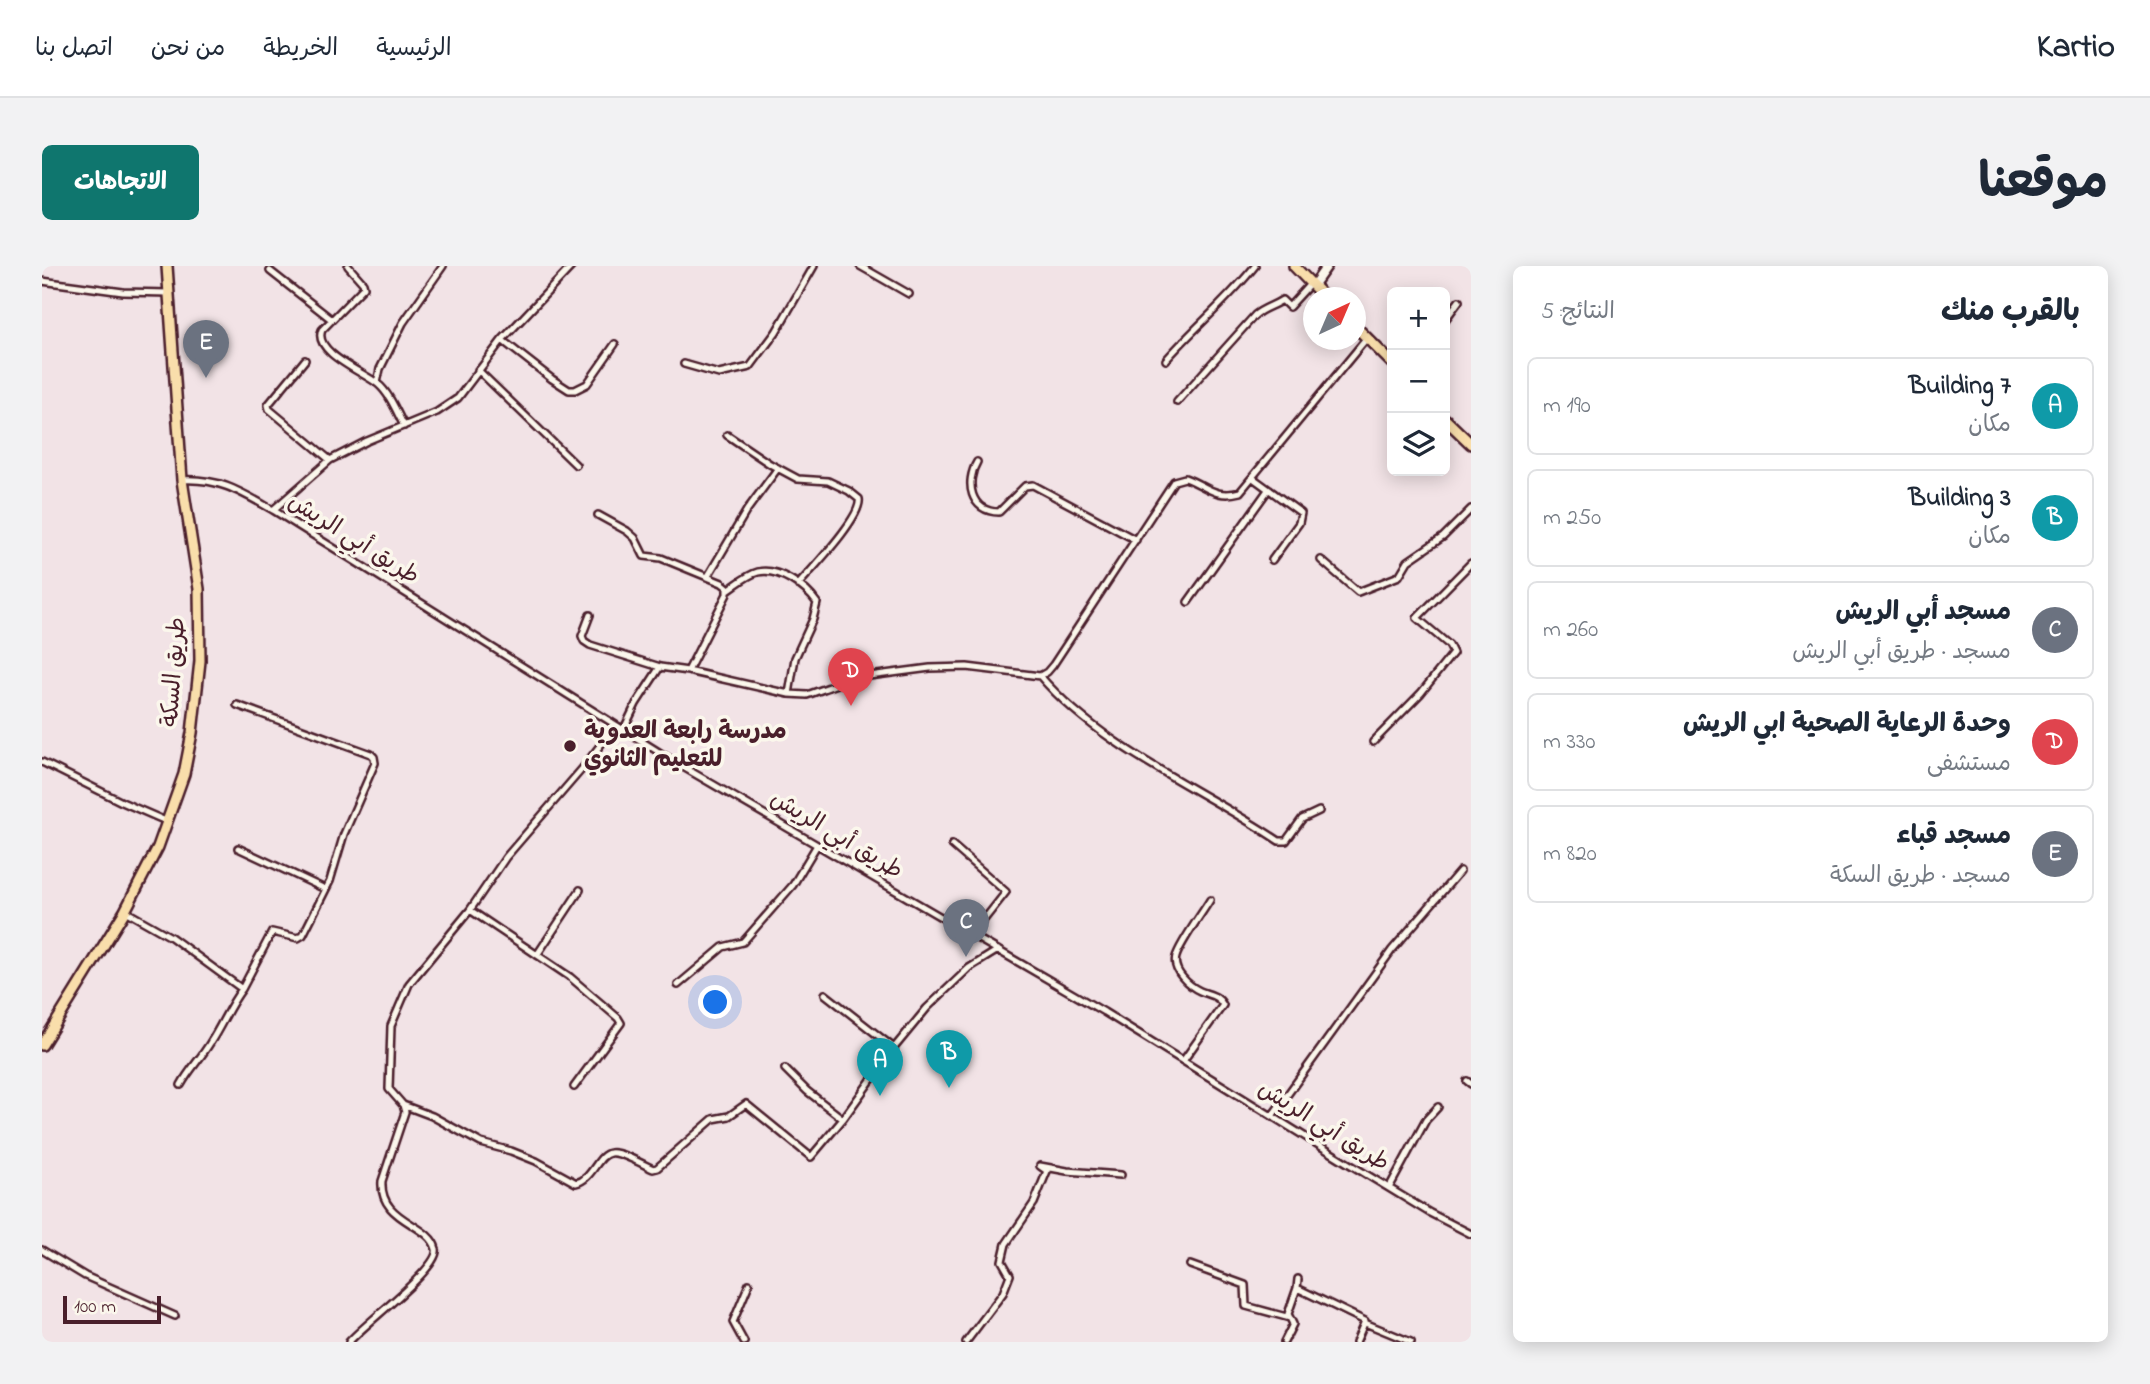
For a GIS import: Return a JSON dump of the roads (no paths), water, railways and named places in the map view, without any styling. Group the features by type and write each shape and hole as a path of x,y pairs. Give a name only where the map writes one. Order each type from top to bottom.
{"main road":[{"name":"طريق السكة","path":"42,1045 125,911 158,847 184,774 200,661 199,589 181,480 167,266"},
{"path":"1294,266 1315,287"},
{"path":"1312,284 1327,266"},
{"path":"1367,338 1387,358"},
{"path":"1450,424 1471,444"}],"street":[{"path":"348,266 363,283 364,288 331,319 320,334 321,340 339,360 377,383 404,426"},
{"path":"377,383 384,359 404,323 443,266"},
{"path":"273,510 330,460 367,441 437,412 458,398 502,340 572,266"},
{"path":"684,365 719,374 750,368 776,332 814,266"},
{"path":"860,266 909,294"},
{"path":"1166,360 1255,266"},
{"path":"270,271 331,319"},
{"path":"42,281 123,292 169,293"},
{"path":"1177,402 1255,315 1282,300 1289,307 1312,284"},
{"path":"1450,313 1459,301"},
{"path":"590,615 582,636 584,641 660,667 789,694 807,695 854,678 930,668 967,667 1040,676 1054,665 1169,487 1179,478 1197,482 1220,495 1228,496 1240,492 1367,338"},
{"path":"502,340 569,390 587,384 615,344"},
{"path":"305,360 268,405 274,414 330,460"},
{"path":"478,370 576,465"},
{"path":"727,435 798,479 836,484 855,495 860,504 841,534 798,585"},
{"path":"977,462 971,473 971,495 992,512 999,512 1026,486 1033,485 1136,540"},
{"path":"708,576 761,489 778,468"},
{"path":"1253,478 1301,513 1299,523 1272,559"},
{"name":"طريق أبي الريش","path":"181,480 201,479 219,483 273,510 623,731 998,950 1389,1188 1471,1234"},
{"path":"1188,602 1268,490"},
{"path":"1321,560 1358,592 1368,589 1399,576 1408,561 1443,537 1471,509"},
{"path":"598,515 635,538 644,556 661,558 708,576 722,583 728,590"},
{"path":"1373,742 1421,693 1453,653 1449,645 1417,618 1471,563"},
{"path":"688,671 728,590 760,571 777,573 813,597 818,607 795,658 789,694"},
{"path":"623,731 636,704 660,667"},
{"path":"1040,676 1056,695 1097,729 1148,764 1207,796 1279,841 1286,841 1302,819 1319,811"},
{"path":"181,1085 212,1041 225,1013 242,989 272,932 301,938 337,861 344,834 373,769 374,757 237,705"},
{"path":"349,1342 435,1260 437,1254 432,1241 391,1208 382,1190 382,1181 405,1112 403,1105 389,1089 388,1083 391,1026 395,1012 409,984 470,911 506,857 582,769 615,726"},
{"path":"42,762 168,822"},
{"path":"678,985 723,947 743,942 793,884 817,845"},
{"path":"952,845 1006,891 972,935"},
{"path":"238,848 325,889"},
{"path":"1272,1116 1392,950 1460,871"},
{"path":"537,955 580,890"},
{"path":"1184,1061 1223,1004 1217,997 1188,984 1180,975 1175,958 1210,900"},
{"path":"125,911 171,937 242,989"},
{"path":"470,911 586,989 621,1023 574,1087"},
{"path":"403,1105 432,1116 481,1143 536,1161 576,1183 587,1178 605,1155 610,1153 653,1169 657,1168 713,1119 729,1116 746,1104 811,1157 843,1119 894,1048 954,981 998,950"},
{"path":"825,994 894,1048"},
{"path":"785,1069 807,1091 843,1119"},
{"path":"1389,1188 1426,1120 1438,1107"},
{"path":"967,1342 1007,1284 1010,1275 1002,1261 1006,1244 1034,1203 1047,1171 1040,1166 1121,1175"},
{"path":"42,1250 85,1276 175,1316"},
{"path":"1190,1265 1245,1285 1246,1306 1290,1318"},
{"path":"1284,1342 1293,1324 1288,1314 1297,1288 1297,1279"},
{"path":"744,1342 733,1322 749,1284"},
{"path":"1297,1288 1361,1318 1365,1323 1411,1342"},
{"path":"1356,1342 1365,1323"}],"place":[{"name":"مسجد قباء","path":"206,378"},
{"name":"وحدة الرعاية الصحية ابي الريش","path":"851,706"},
{"name":"مدرسة رابعة العدوية للتعليم الثانوي","path":"570,746"},
{"name":"مسجد أبي الريش","path":"966,957"},
{"name":"Building 3","path":"949,1088"},
{"name":"Building 7","path":"880,1096"}]}
